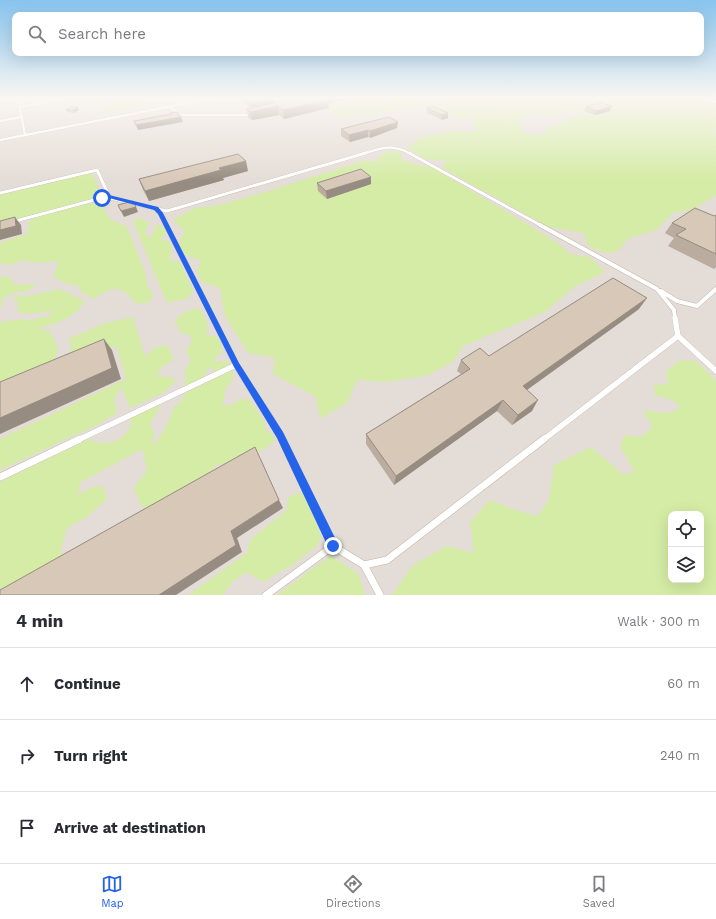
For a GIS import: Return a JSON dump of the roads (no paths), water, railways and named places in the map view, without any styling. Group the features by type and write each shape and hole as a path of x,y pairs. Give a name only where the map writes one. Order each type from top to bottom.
{"lane":[{"path":"23,126 24,135"},
{"path":"0,140 72,126"},
{"path":"8,224 109,196 167,211 384,148 399,148 657,288 677,301 697,306 716,289"},
{"path":"0,193 97,170 109,196"},
{"path":"156,208 160,213 236,365 280,435 333,546 364,565 380,595"},
{"path":"657,288 674,310 678,336 716,371"},
{"path":"364,565 387,560 678,336"},
{"path":"0,477 236,365"},
{"path":"266,595 333,546"}]}
